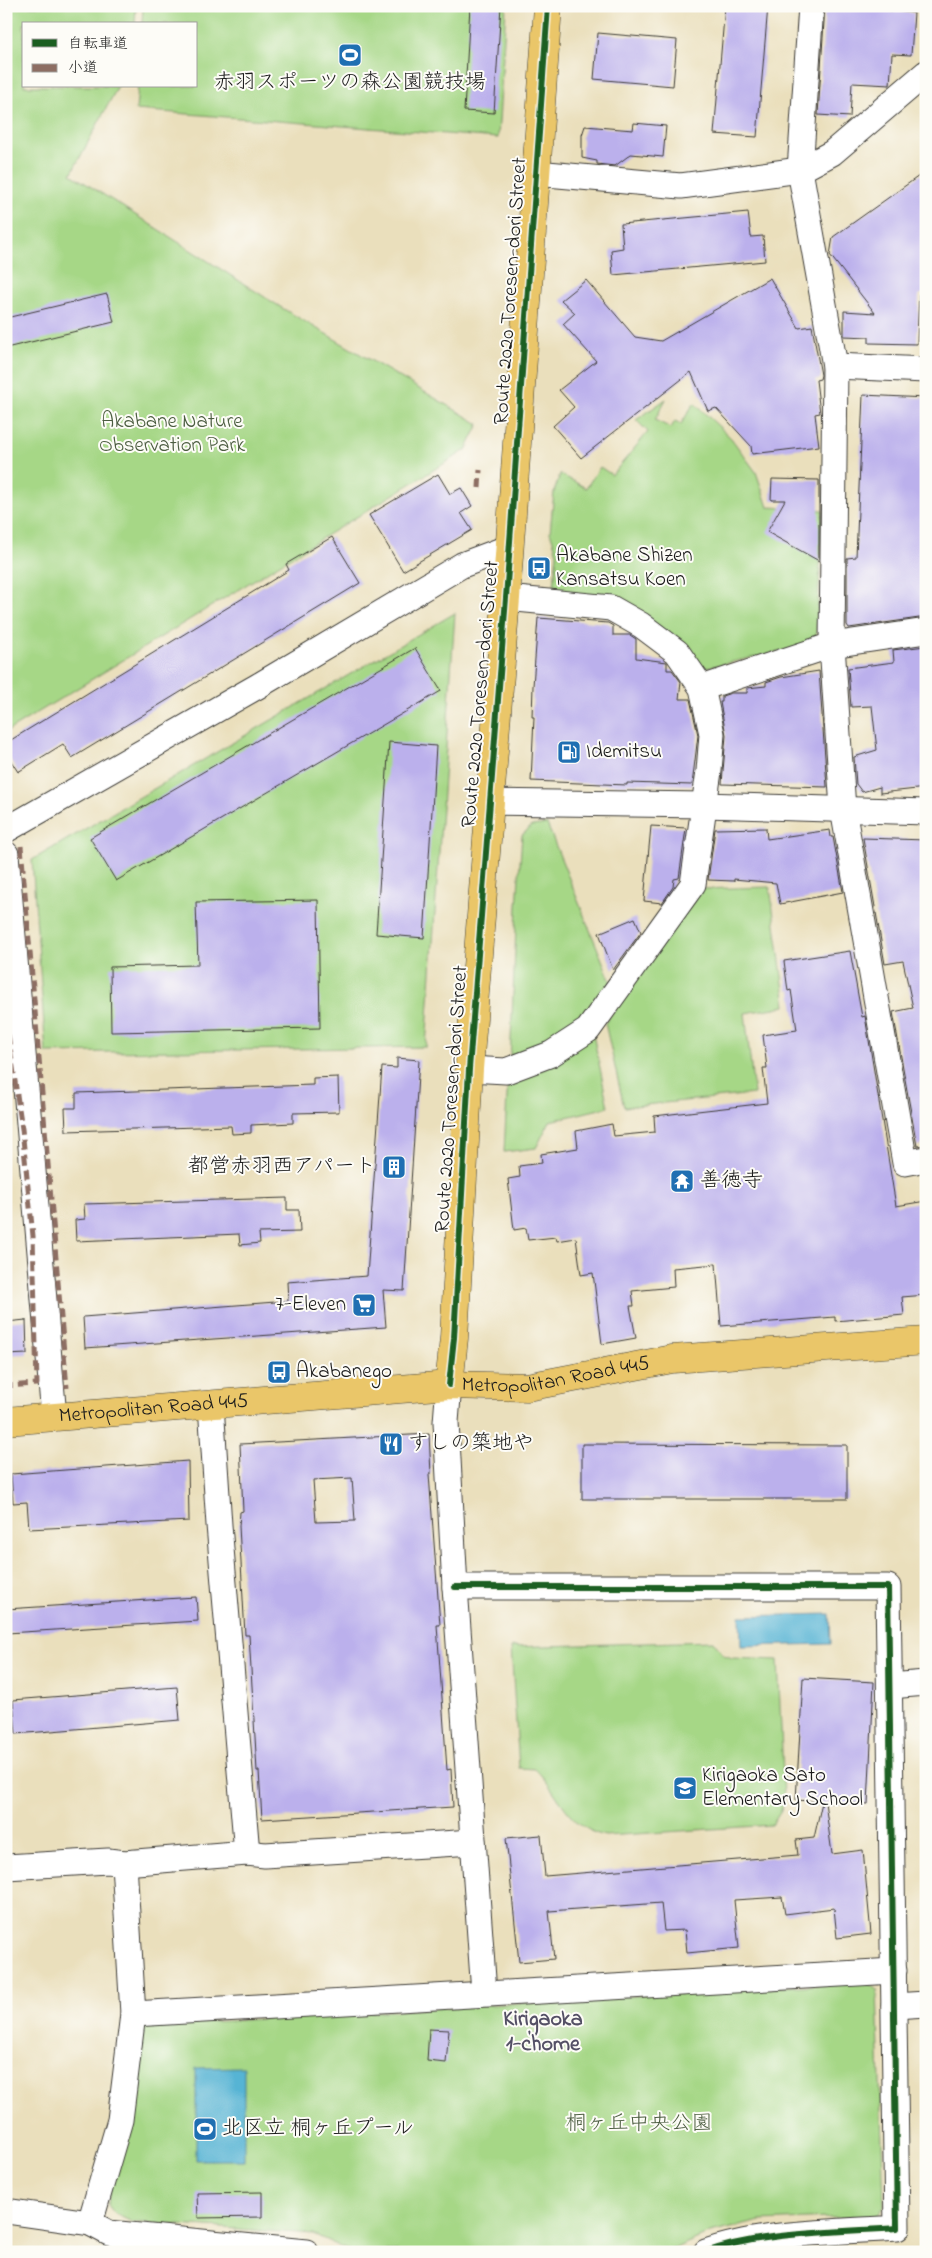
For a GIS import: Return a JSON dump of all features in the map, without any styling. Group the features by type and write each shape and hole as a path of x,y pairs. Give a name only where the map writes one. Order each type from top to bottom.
{"main road":[{"name":"Route 2020 Toresen-dori Street","path":"449,1385 455,1328 469,1069 510,547 548,6"},
{"name":"Metropolitan Road 445","path":"6,1421 449,1385 527,1387 672,1359 926,1341"}],"street":[{"path":"811,6 800,170 835,366 832,645 843,809 905,1163 926,1159"},
{"path":"536,173 681,186 800,170 832,153 926,73"},
{"path":"835,366 926,370"},
{"path":"6,830 258,686 462,565 510,547"},
{"path":"469,1069 506,1071 551,1054 588,1030 692,884 712,734 702,688 676,652 641,625 611,608 506,598"},
{"path":"702,688 832,645 926,631"},
{"path":"489,802 704,805 926,812"},
{"path":"6,854 54,1417"},
{"path":"449,1385 446,1422 455,1587 484,1993"},
{"path":"211,1405 247,1853"},
{"path":"455,1587 888,1587 897,2228 794,2235 730,2244 706,2252"},
{"path":"890,1686 926,1683"},
{"path":"6,1867 108,1861 124,1863 247,1853 264,1855 473,1842"},
{"path":"90,2223 120,2120 133,2014 124,1863"},
{"path":"133,2014 894,1971"},
{"path":"894,2006 926,2004"},
{"path":"6,2211 90,2223 109,2233 306,2252"}],"green space":[{"name":"Akabane Nature Observation Park","path":"6,6 136,6 135,22 22,22 22,88 117,88 71,174 282,308 479,424 466,450 6,732"},
{"name":"赤羽スポーツの森公園競技場","path":"143,6 506,6 498,138 136,110 138,88 198,88 198,22 142,22"},
{"path":"666,399 655,420 671,428 675,421 681,424 694,403 731,438 756,472 768,507 823,510 816,644 704,668 681,641 553,596 557,553 550,532 554,492 560,474 586,488 600,467 612,475 648,432 636,420"},
{"path":"455,613 426,1047 46,1053 32,860"},
{"path":"547,824 611,982 584,1023 557,1042 510,1061 522,835 532,826"},
{"path":"770,887 786,1006 745,1013 754,1094 624,1107 605,1023 700,889"},
{"path":"593,1034 608,1107 550,1121 536,1148 504,1152 508,1077"},
{"path":"713,1641 724,1655 732,1658 778,1660 784,1797 781,1811 772,1825 605,1836 592,1832 573,1817 535,1769 519,1768 511,1647"},
{"name":"桐ヶ丘中央公園","path":"865,1982 877,1989 884,2207 877,2216 761,2221 710,2233 666,2252 352,2252 313,2234 132,2222 115,2214 107,2204 140,2034 145,2026"}],"water":[{"path":"830,1614 831,1644 741,1646 740,1616"},
{"path":"244,2067 244,2160 196,2160 196,2068"}],"building":[{"path":"470,6 501,6 494,113 464,111"},
{"path":"725,6 768,6 757,137 714,134"},
{"path":"825,6 874,6 874,9 914,13 911,55 892,54 890,85 852,83 850,117 818,115"},
{"path":"598,33 677,40 673,86 594,79"},
{"path":"634,123 666,126 663,157 631,154 615,166 597,164 597,161 582,158 582,135 585,126 633,130"},
{"path":"926,171 926,294 919,294 917,344 869,343 869,337 844,336 844,311 875,313 830,255 833,237"},
{"path":"748,212 751,237 763,236 765,261 613,275 611,250 623,248 621,224"},
{"path":"770,278 799,328 812,326 821,375 820,379 816,380 820,413 815,414 819,446 752,454 751,446 716,408 708,411 691,372 581,458 553,426 574,407 559,390 596,361 563,324 575,313 561,300 586,280 635,337 661,341"},
{"path":"107,294 114,322 6,348 6,318"},
{"path":"863,395 926,398 926,617 849,628 847,625 847,558 856,557"},
{"path":"438,474 450,494 461,488 472,506 461,513 472,530 403,571 369,515"},
{"path":"772,479 819,480 819,561 767,532 785,500 771,500"},
{"path":"332,537 360,583 72,758 63,744 18,772 6,753 6,743 289,570 286,564"},
{"path":"538,618 608,623 613,626 613,635 630,635 636,639 636,658 667,662 667,670 672,670 681,682 679,699 690,699 698,735 692,785 627,783 627,785 531,781 534,717 532,717 533,686"},
{"path":"926,646 926,788 880,793 880,787 862,792 856,784 854,757 877,750 872,706 851,707 848,668 894,662 893,650"},
{"path":"415,648 441,691 116,881 90,838"},
{"path":"819,671 827,787 722,784 726,735 720,702 722,702 722,696 731,693 747,693 747,688 766,686 766,682 781,677"},
{"path":"389,742 436,746 424,938 376,934"},
{"path":"651,826 686,828 679,878 674,879 673,887 662,903 644,901"},
{"path":"766,828 767,839 830,830 843,892 780,904 776,883 734,879 734,881 708,880 715,829"},
{"path":"863,838 926,840 926,857 923,857 926,883 926,1025 923,1026 926,1047 926,1145 917,1146 893,1012 913,1008 903,961 885,964"},
{"path":"318,900 320,1028 111,1032 110,967 198,965 196,902"},
{"path":"635,918 641,932 613,970 599,933"},
{"path":"850,951 862,1017 865,1016 896,1206 926,1201 926,1295 902,1297 904,1315 835,1321 835,1317 721,1326 716,1264 673,1268 674,1287 632,1291 634,1306 630,1306 636,1338 602,1344 593,1273 581,1275 576,1238 557,1241 556,1237 528,1240 526,1228 514,1230 508,1179 520,1177 519,1166 542,1163 541,1154 578,1148 576,1131 612,1124 614,1136 655,1132 654,1116 767,1103 763,1068 767,1068 763,1035 797,1030 791,990 788,991 784,961"},
{"path":"397,1058 419,1060 404,1291 383,1290 386,1327 85,1348 83,1317 288,1301 287,1282 367,1276 382,1067 397,1068"},
{"path":"338,1077 339,1112 293,1113 293,1123 251,1125 251,1133 232,1134 231,1126 66,1131 65,1108 76,1108 76,1093 313,1085 313,1078"},
{"path":"287,1198 287,1210 299,1210 300,1232 259,1233 260,1243 240,1245 239,1234 76,1241 75,1220 85,1219 84,1204"},
{"path":"26,1320 27,1354 6,1355 6,1322"},
{"path":"429,1434 431,1474 429,1474 440,1625 437,1625 447,1770 451,1769 453,1807 262,1819 259,1771 257,1771 249,1635 245,1635 239,1526 240,1512 243,1511 240,1444","holes":["352,1478 355,1521 316,1522 313,1480"]},
{"path":"582,1444 847,1445 847,1499 582,1499"},
{"path":"188,1461 189,1521 29,1529 27,1502 13,1503 11,1474"},
{"path":"196,1597 198,1621 7,1633 6,1609"},
{"path":"803,1678 874,1682 868,1804 825,1802 832,1854 863,1850 871,1934 837,1938 834,1908 785,1914 782,1897 734,1900 739,1948 687,1953 685,1930 664,1931 661,1903 549,1911 554,1959 519,1962 506,1838 541,1835 545,1876 798,1855 796,1840 814,1838 822,1802 796,1800"},
{"path":"177,1687 180,1720 16,1734 13,1700"},
{"path":"429,2029 449,2030 446,2063 427,2061"},
{"path":"262,2192 262,2217 198,2218 197,2193"}],"marked path":[{"path":"479,488 480,470"},
{"path":"21,846 67,1388"},
{"path":"6,1020 22,1129 33,1236 37,1384 6,1386"}],"cycle path":[{"path":"449,1385 454,1338 469,1069 506,598 548,6"},
{"path":"455,1587 888,1587 897,2228 800,2234 750,2240 706,2252"}],"place":[{"name":"赤羽スポーツの森公園競技場","path":"350,55"},
{"name":"Akabane Shizen Kansatsu Koen","path":"539,568"},
{"name":"Idemitsu","path":"569,752"},
{"name":"都営赤羽西アパート","path":"394,1167"},
{"name":"善徳寺","path":"682,1181"},
{"name":"7-Eleven","path":"364,1305"},
{"name":"Akabanego","path":"279,1372"},
{"name":"すしの築地や","path":"391,1444"},
{"name":"Kirigaoka Sato Elementary School","path":"685,1788"},
{"name":"北区立 桐ヶ丘プール","path":"205,2129"}],"district":[{"name":"Kirigaoka 1-chome","path":"543,2032"}]}
